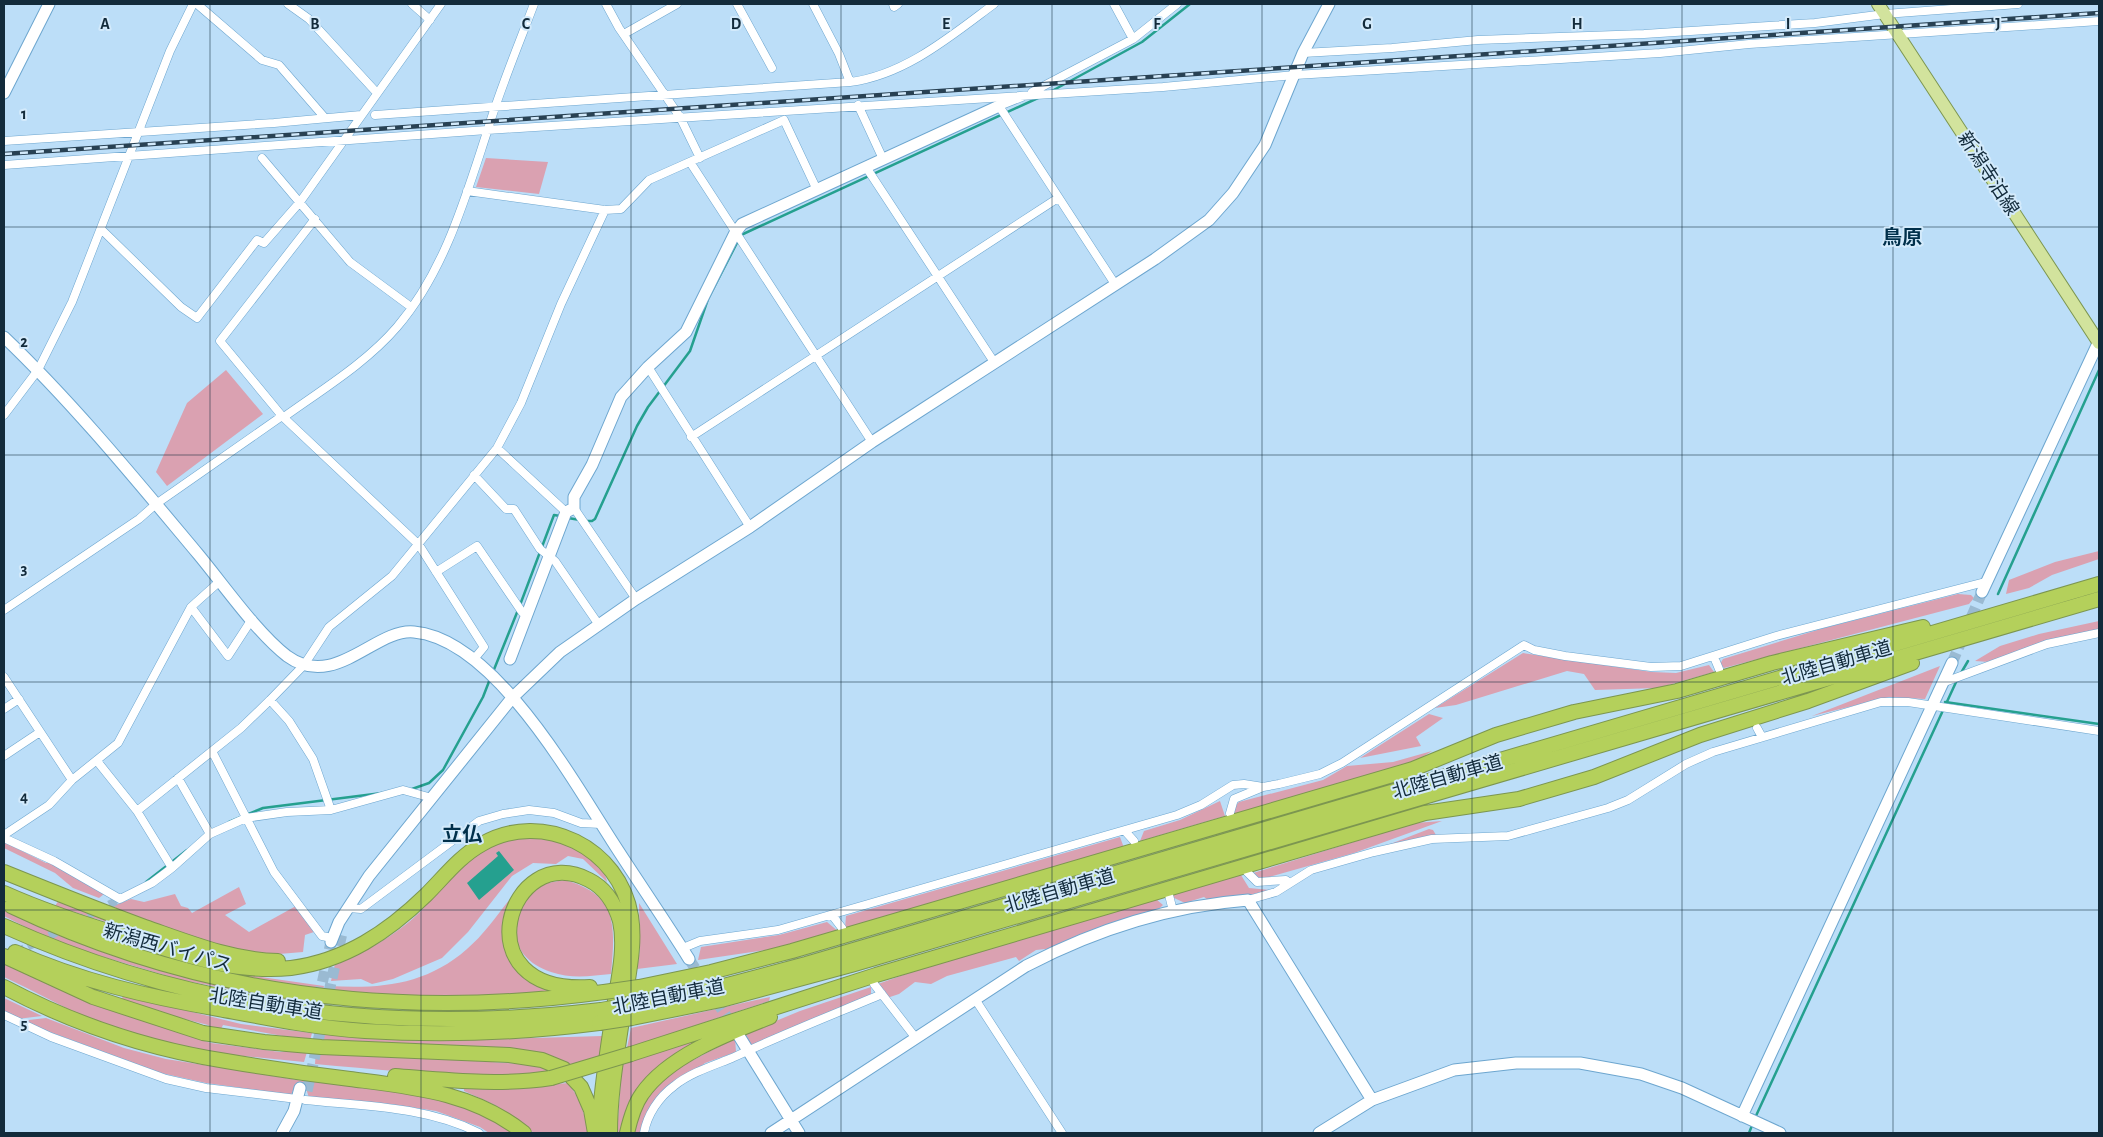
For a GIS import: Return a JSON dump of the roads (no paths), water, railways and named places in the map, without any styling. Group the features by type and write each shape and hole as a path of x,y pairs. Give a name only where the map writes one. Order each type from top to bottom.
{"highway":[{"path":"4,902 55,927 109,948 164,966 222,981 332,998 432,1004 512,1002 639,984 749,962 1413,769 1496,735 1565,714 1677,691 1772,663 2099,583"},
{"name":"北陸自動車道","path":"633,1011 806,964 2099,583"},
{"name":"北陸自動車道","path":"4,947 70,973 182,1003 320,1026 373,1031 474,1033 738,996 850,965 2099,599"},
{"path":"283,1069 484,1082 528,1082 551,1078 1426,813 1519,799 1594,778 1700,735 1808,701 2011,625"},
{"name":"新潟西バイパス","path":"4,893 72,920 226,966 262,970 291,968 319,962 349,951 383,933 398,922 466,855 493,838 516,832 548,832 570,838 588,848 606,862 619,881 628,903 632,930 630,965 612,1091 610,1133"},
{"path":"4,872 175,938 237,956 263,960 295,960 323,958 349,951"},
{"path":"599,1133 603,1076 620,966 620,922 608,896 599,886 588,879 562,874 550,875 528,887 513,906 509,921 508,934 518,961 528,972 540,980 568,987 605,989"},
{"name":"北陸自動車道","path":"4,926 68,953 163,983 212,995 312,1011 390,1019 469,1020 600,1016"},
{"path":"4,956 93,997 202,1033 302,1045 509,1055 542,1060 564,1069 581,1087 591,1110 595,1133"},
{"path":"627,1133 635,1107 642,1094 651,1083 674,1064 745,1026 875,980"},
{"path":"4,987 64,1016 108,1034 192,1055 418,1088 453,1096 488,1109 524,1133"}],"main road":[{"name":"新潟寺泊線","path":"1882,9 2099,342"}],"street":[{"path":"4,91 49,4"},
{"path":"4,415 38,370 72,302 102,230 170,51 193,4"},
{"path":"197,4 262,60 279,65 325,118"},
{"path":"288,4 309,19 377,93"},
{"path":"412,4 430,20"},
{"path":"102,230 181,307 197,318 257,240 264,243 300,202 441,4"},
{"path":"4,610 139,519 156,504 364,359 397,327 440,262 468,191 487,130 534,4"},
{"path":"606,4 663,96 680,117 700,158"},
{"path":"624,34 677,4"},
{"path":"737,4 772,68"},
{"path":"813,4 839,54 850,82"},
{"path":"893,4 894,7 898,4"},
{"path":"375,115 663,96 872,79 941,44 994,4"},
{"path":"1114,4 1133,39"},
{"path":"510,658 548,557 574,497 592,465 621,397 648,367 686,332 735,233 742,224 1029,94 1133,39 1177,4"},
{"path":"212,752 274,872 322,936 335,938 348,908 369,876 512,698 560,652 636,599 750,527 872,442 1155,259 1209,220 1233,193 1265,145 1303,53 1329,4"},
{"path":"1303,53 1392,48 1478,40 1644,34 1814,23 1882,9 2018,4"},
{"path":"4,166 487,130 1029,94 1163,87 1294,75 1900,36 2099,21"},
{"path":"858,106 883,159"},
{"path":"999,106 1115,284"},
{"path":"4,140 139,132 361,114"},
{"path":"468,191 606,210 620,209 649,180 784,120 817,190"},
{"path":"262,158 350,262 411,307"},
{"path":"690,162 872,442"},
{"path":"866,167 994,362"},
{"path":"691,437 937,275 1058,198"},
{"path":"137,811 241,728 270,700 304,664 329,626 392,576 497,448 521,403 562,304 606,210"},
{"path":"315,219 220,341 283,416 419,545 484,647 474,659"},
{"path":"4,337 38,370 156,504 277,648 291,658 304,664 333,664 409,631 430,634 474,659 512,698 543,735 689,958"},
{"path":"1230,813 1234,798 1263,787 1309,778 1330,770 1524,645 1534,650 1565,656 1651,667 1681,666 1714,658 1785,634 1984,587 2099,342"},
{"path":"648,367 750,527"},
{"path":"497,448 570,510 636,599"},
{"path":"474,475 506,509 514,510 540,549 555,561 599,625"},
{"path":"436,572 478,546 522,612 526,615"},
{"path":"220,581 191,607 118,744 72,780 49,805 4,837 54,861 120,899 152,883 210,834 246,818 287,812 331,810 403,790 432,798"},
{"path":"191,607 228,656 252,619"},
{"path":"1942,683 2046,644 2099,633"},
{"path":"1714,658 1719,669"},
{"path":"1742,1116 1910,751 1934,706 1942,683 1952,663"},
{"path":"4,677 72,780"},
{"path":"4,709 18,700"},
{"path":"270,700 289,721 313,759 331,810"},
{"path":"771,1133 914,1037 1026,966 1080,939 1191,906 1248,900 1268,895 1311,870 1374,852 1432,840 1518,834 1608,808 1628,800 1706,755 1881,702 1908,702 2099,731"},
{"path":"1757,728 1762,738"},
{"path":"4,756 40,732"},
{"path":"97,761 137,811 172,868"},
{"path":"178,778 210,834"},
{"path":"683,948 700,941 761,934 1125,831 1189,811 1233,785 1244,784 1263,787"},
{"path":"348,908 361,909 479,821 503,814 529,810 554,813 581,823 600,824"},
{"path":"1125,831 1134,841"},
{"path":"1247,872 1257,882 1280,879 1286,880 1289,884"},
{"path":"1169,894 1173,911"},
{"path":"1248,900 1372,1100"},
{"path":"832,915 842,928"},
{"path":"875,980 882,994 914,1037"},
{"path":"644,1133 651,1111 674,1086 748,1050 882,994"},
{"path":"975,999 1062,1133"},
{"path":"4,1015 50,1037 166,1079 215,1089 302,1095 419,1113 445,1119 479,1133"},
{"path":"739,1036 799,1133"},
{"path":"1319,1133 1372,1100 1454,1070 1516,1063 1580,1063 1641,1074 1682,1088 1780,1133"},
{"path":"283,1133 292,1125 302,1095"}],"waterway":[{"path":"1050,92 1142,42 1190,4"},
{"path":"585,521 595,519 637,426 648,407 690,351 708,299 741,235 1038,98"},
{"path":"1998,594 2099,370"},
{"path":"520,605 554,515 560,516"},
{"path":"568,518 580,520"},
{"path":"493,672 518,610"},
{"path":"1961,673 1968,661"},
{"path":"412,789 429,783 443,770 483,697 490,679"},
{"path":"1755,1118 1957,680"},
{"path":"1945,702 2099,724"},
{"path":"229,822 263,808 382,793"},
{"path":"146,882 187,850"},
{"path":"1749,1133 1753,1123"}],"tunnel":[{"path":"1952,663 1982,592"},
{"path":"77,921 120,899"},
{"path":"17,952 63,929"},
{"path":"307,1091 342,933"},
{"path":"319,998 331,942"},
{"path":"689,959 734,1028"}],"railway":[{"path":"4,154 2099,13"}],"district":[{"name":"鳥原","path":"1902,237"},
{"name":"立仏","path":"462,834"}]}
